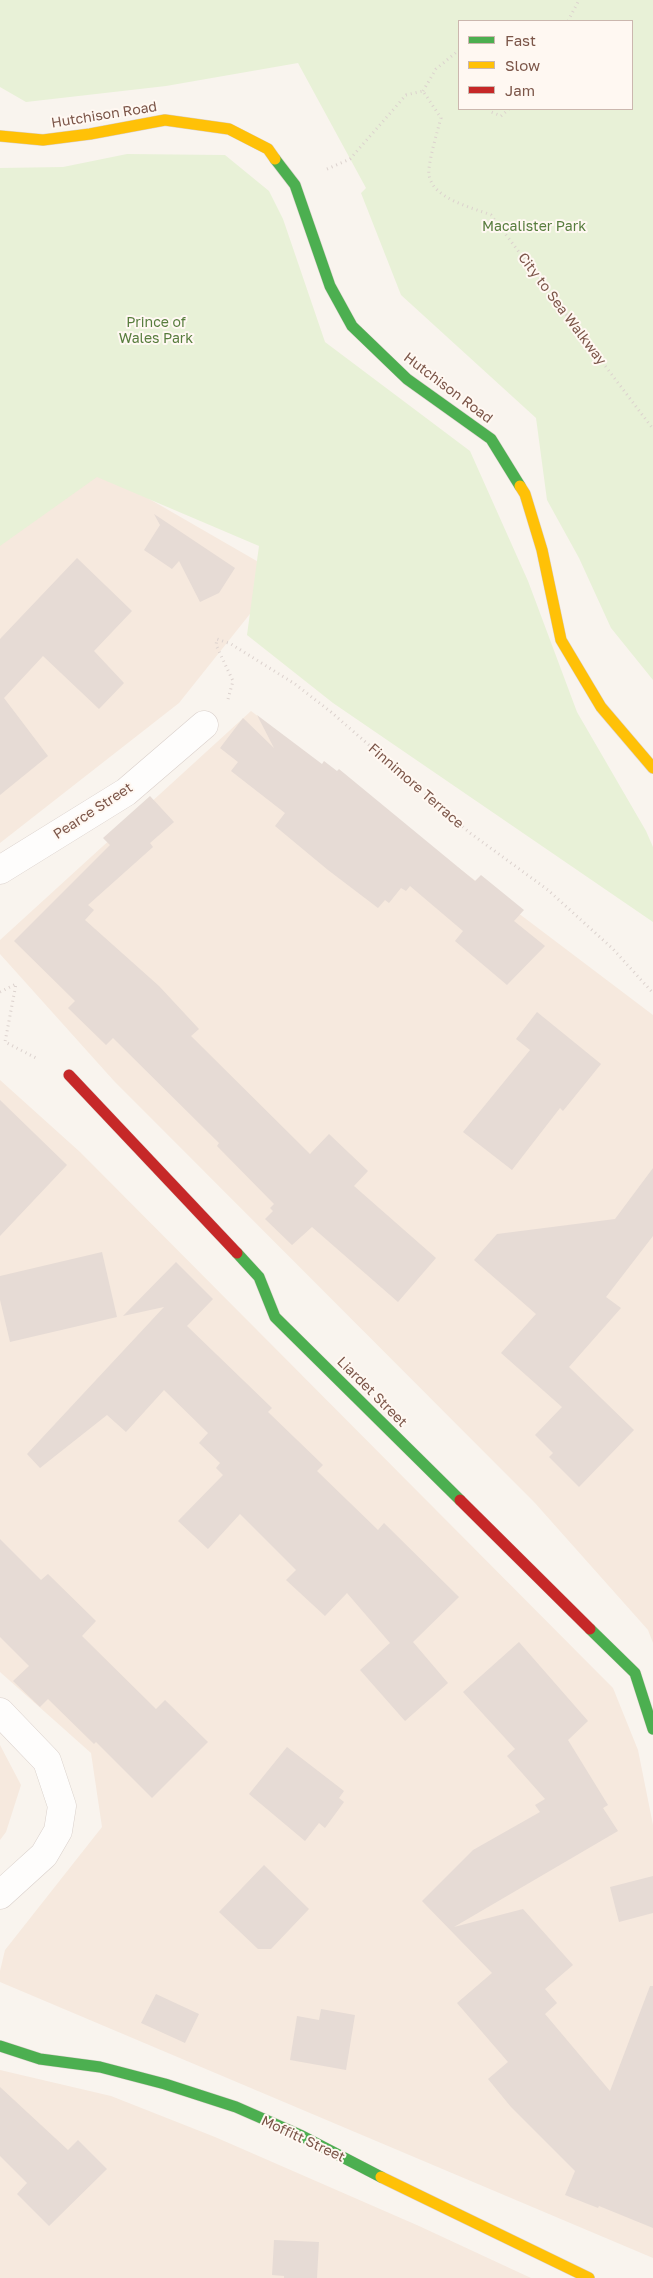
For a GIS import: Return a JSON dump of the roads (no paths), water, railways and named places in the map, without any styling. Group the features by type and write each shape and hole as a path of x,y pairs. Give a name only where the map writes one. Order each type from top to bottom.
{"street":[{"name":"Hutchison Road","path":"0,136 43,140 90,134 165,120 229,129 268,149 295,185 330,286 352,326 407,379 491,439 525,494 542,550 561,640 601,707 653,768"},
{"name":"Pearce Street","path":"0,870 126,792 204,725"},
{"name":"Liardet Street","path":"69,1075 260,1277 275,1317 635,1673 653,1729"},
{"path":"0,1712 47,1762 62,1806 58,1831 44,1855 0,1895"},
{"name":"Moffitt Street","path":"0,2046 40,2059 100,2067 165,2084 236,2108 300,2135 442,2208 589,2278"}],"park label":[{"name":"Macalister Park","path":"534,227"},
{"name":"Prince of Wales Park","path":"156,332"}]}
